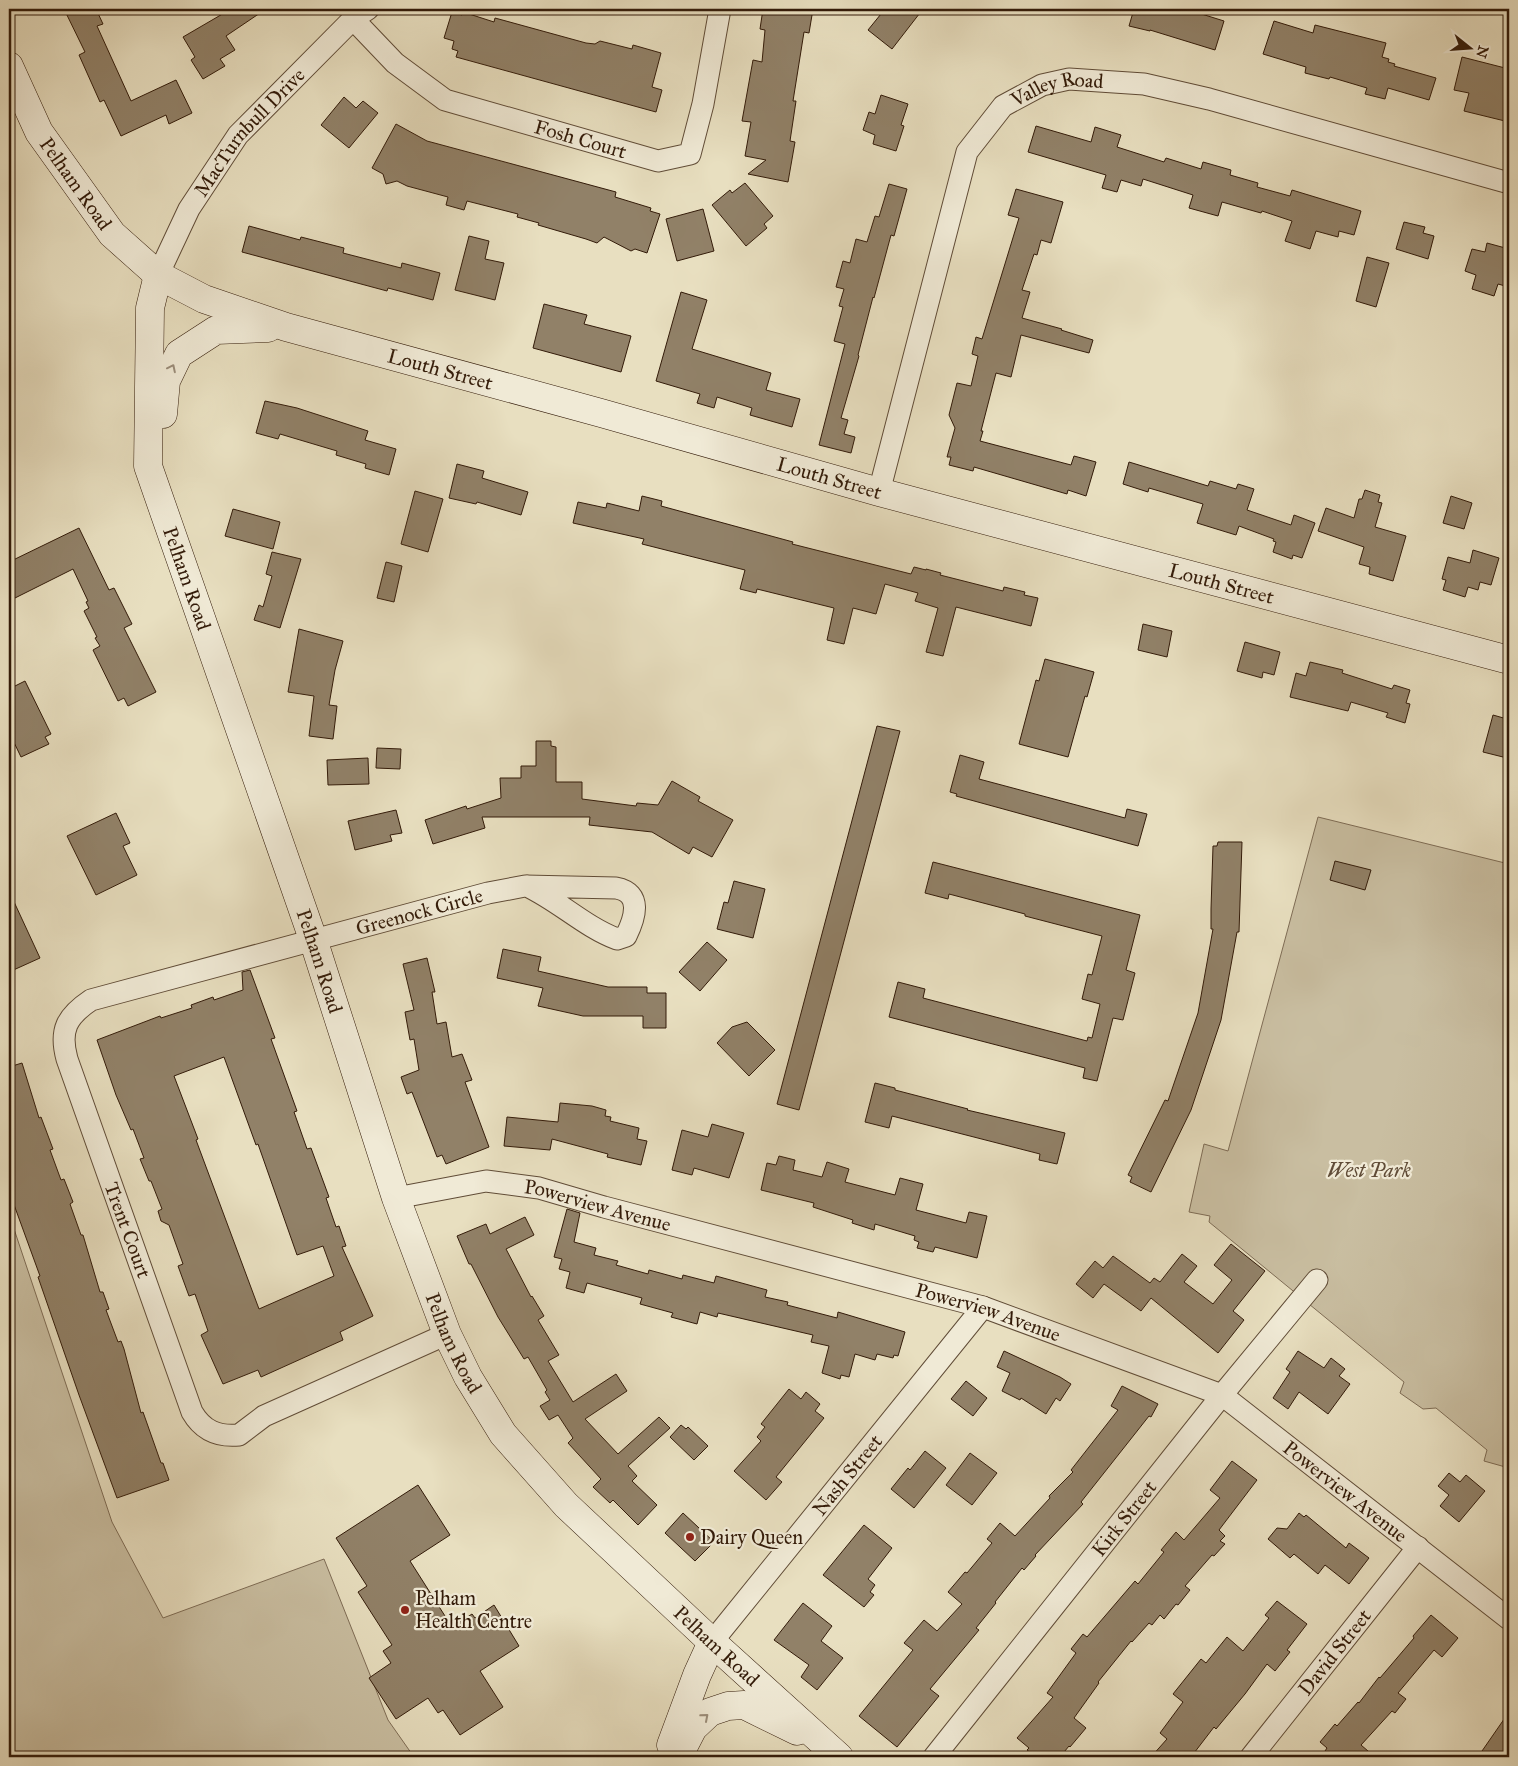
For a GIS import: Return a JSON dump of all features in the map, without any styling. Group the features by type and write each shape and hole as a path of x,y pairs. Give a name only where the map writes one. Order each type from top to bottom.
{"main road":[{"name":"Pelham Road","path":"9,66 39,132 112,234 158,275 150,308 148,466 313,940 396,1198 446,1334 468,1377 503,1434 566,1505 833,1752"},
{"name":"Louth Street","path":"158,275 204,299 286,328 600,413 879,492 1509,660"},
{"path":"148,466 162,425 166,381 179,354 216,330 286,328"},
{"path":"666,1757 697,1675 712,1642"},
{"path":"678,1757 693,1728 710,1712 728,1706 744,1705 833,1752"}],"street":[{"name":"Fosh Court","path":"361,14 395,62 445,100 658,161 690,154 704,104 720,9"},
{"name":"MacTurnbull Drive","path":"158,275 188,209 238,135 361,14"},
{"name":"Valley Road","path":"879,492 967,152 1003,106 1042,86 1069,78 1144,84 1209,99 1509,183"},
{"name":"Greenock Circle","path":"313,940 488,893 527,886"},
{"name":"Trent Court","path":"313,940 91,1000 76,1010 68,1020 63,1038 67,1059 192,1412 210,1432 222,1435 239,1435 264,1416 446,1334"},
{"name":"Powerview Avenue","path":"396,1198 486,1181 539,1188 604,1207 983,1307 1222,1395 1509,1619"},
{"name":"Kirk Street","path":"934,1757 1222,1395 1317,1280"},
{"name":"Nash Street","path":"712,1642 983,1307"},
{"name":"David Street","path":"1252,1757 1418,1547"}],"green space":[{"name":"West Park","path":"1318,817 1509,864 1509,1468 1484,1461 1487,1450 1436,1408 1423,1409 1400,1393 1404,1382 1209,1222 1210,1216 1189,1212 1204,1144 1228,1151"},
{"path":"9,1214 112,1522 163,1618 324,1559 388,1720 414,1757 9,1757"}],"building":[{"path":"64,9 96,9 103,24 97,26 131,101 176,80 192,113 169,124 166,115 121,136 104,100 100,102 79,55 85,52"},
{"path":"231,9 266,9 226,36 235,50 220,59 225,66 203,79 191,60 195,57 183,37"},
{"path":"763,9 813,9 809,33 804,32 793,101 796,101 790,141 795,142 788,182 748,174 766,160 745,156 751,122 742,121 753,60 762,62 765,30 760,29"},
{"path":"885,9 923,9 892,49 868,30"},
{"path":"1134,9 1193,9 1192,11 1224,21 1215,50 1150,30 1129,26"},
{"path":"452,12 462,15 463,12 494,22 495,18 586,43 595,44 600,41 632,49 633,45 661,53 652,87 662,90 656,112 456,57 458,51 452,49 454,41 444,38"},
{"path":"1274,21 1313,33 1315,25 1386,43 1382,57 1389,59 1388,62 1395,64 1394,66 1436,78 1429,100 1388,88 1385,99 1365,94 1367,88 1330,77 1329,79 1305,73 1306,67 1263,54"},
{"path":"1462,57 1509,69 1509,122 1464,111 1469,93 1454,90"},
{"path":"881,95 908,104 901,125 904,126 896,151 873,144 875,135 863,130 869,112 875,114"},
{"path":"344,97 356,108 363,101 378,113 349,148 321,125"},
{"path":"396,124 427,141 616,192 615,197 651,208 650,211 660,214 647,253 635,249 631,251 604,237 597,243 538,225 539,223 517,217 518,214 467,201 464,210 446,205 448,197 407,186 397,181 386,184 383,174 372,168"},
{"path":"1036,126 1091,142 1095,127 1121,135 1117,147 1164,162 1166,158 1201,169 1203,162 1231,170 1230,175 1258,183 1257,187 1290,196 1292,190 1361,211 1354,235 1339,231 1338,237 1316,231 1310,249 1285,241 1292,221 1262,211 1261,213 1222,202 1218,216 1189,208 1193,195 1143,179 1141,186 1121,180 1117,192 1102,188 1106,175 1028,152"},
{"path":"745,183 773,216 764,224 767,228 746,246 712,205 730,190 732,193"},
{"path":"889,184 907,189 894,236 891,235 873,297 859,356 841,418 848,420 844,434 855,437 851,453 819,445 845,344 834,341 843,307 839,306 844,289 836,287 843,261 850,263 856,239 867,242 875,216 879,217"},
{"path":"1016,189 1063,202 1051,243 1041,240 1037,255 1034,254 1022,290 1030,292 1022,318 1093,340 1089,353 1021,335 1011,377 996,373 980,441 1071,465 1074,456 1096,462 1086,496 1068,490 1067,494 974,467 973,471 949,465 951,457 947,457 955,428 949,415 957,383 971,386 978,356 972,354 976,337 982,339 1019,218 1008,215"},
{"path":"703,209 714,251 677,261 666,219"},
{"path":"1404,222 1425,227 1423,233 1434,236 1428,259 1396,249"},
{"path":"249,226 300,240 301,237 344,248 343,253 401,268 402,263 440,273 433,300 388,288 387,291 242,252"},
{"path":"469,236 489,241 485,259 504,263 495,300 455,290"},
{"path":"1487,243 1509,249 1509,287 1498,284 1494,296 1472,289 1476,275 1465,271 1472,249 1485,252"},
{"path":"1367,257 1389,263 1376,307 1356,301"},
{"path":"681,292 707,300 692,349 771,373 766,390 800,399 792,427 750,415 752,408 717,397 714,408 697,403 700,394 656,381"},
{"path":"544,304 587,315 584,324 631,336 621,372 533,348"},
{"path":"265,401 297,408 368,431 365,440 396,449 389,475 365,468 366,464 336,455 337,451 280,434 278,439 256,433"},
{"path":"1129,462 1208,486 1210,481 1236,489 1238,484 1254,489 1247,510 1291,525 1294,515 1315,523 1302,558 1293,555 1292,559 1273,552 1276,542 1273,541 1274,539 1239,526 1236,535 1197,523 1203,504 1149,488 1148,492 1123,484"},
{"path":"457,464 484,471 482,478 528,492 521,515 477,502 476,504 449,498"},
{"path":"1365,490 1380,495 1378,502 1382,503 1375,527 1406,536 1393,581 1369,574 1370,567 1359,564 1364,547 1318,531 1326,508 1354,518 1359,499 1362,499"},
{"path":"415,491 443,499 428,552 401,544"},
{"path":"642,496 662,501 661,506 793,542 792,544 911,574 914,567 1003,591 1004,587 1025,592 1024,595 1038,598 1031,626 956,607 943,656 926,652 938,608 915,601 918,593 885,584 876,614 853,608 844,644 827,640 834,608 757,589 756,593 740,589 745,570 642,544 644,539 573,523 578,502 606,508 607,503 639,511"},
{"path":"1451,496 1472,503 1464,529 1443,523"},
{"path":"233,509 280,522 273,549 225,536"},
{"path":"79,528 109,590 114,588 132,624 124,628 156,692 128,706 124,698 118,701 93,650 100,646 84,611 89,608 86,602 88,601 73,569 9,601 9,562"},
{"path":"1473,550 1499,558 1491,585 1480,582 1478,590 1468,587 1465,597 1443,590 1446,580 1442,579 1448,557 1470,563"},
{"path":"272,552 301,559 280,628 254,620 259,605 263,607 272,576 266,574"},
{"path":"386,562 402,566 394,602 377,598"},
{"path":"1143,624 1172,631 1167,657 1138,650"},
{"path":"299,629 343,641 335,670 329,705 337,706 333,739 309,736 314,696 288,692"},
{"path":"1245,642 1280,652 1274,675 1263,672 1262,678 1237,671"},
{"path":"1045,659 1094,672 1087,697 1085,696 1068,757 1019,744 1036,680 1039,681"},
{"path":"1310,662 1343,670 1342,673 1392,689 1394,685 1410,690 1406,703 1410,704 1405,723 1386,717 1388,713 1351,702 1348,711 1290,697 1296,673 1306,676"},
{"path":"25,681 51,734 45,737 49,744 21,757 9,732 9,689"},
{"path":"1493,715 1507,719 1506,724 1509,725 1509,750 1507,758 1483,752"},
{"path":"877,726 900,731 799,1110 777,1104"},
{"path":"536,741 551,741 551,746 556,747 556,782 582,782 582,799 636,806 637,803 658,805 672,781 700,797 698,801 733,820 712,857 693,847 689,854 652,832 589,825 590,817 482,817 485,828 433,844 425,820 466,806 467,809 501,798 500,778 521,778 521,766 536,766"},
{"path":"377,748 401,749 400,769 376,768"},
{"path":"960,755 984,762 979,779 1125,818 1127,809 1147,814 1138,846 956,796 957,794 950,792"},
{"path":"368,758 369,784 328,785 327,760"},
{"path":"396,810 402,833 390,835 392,841 355,850 348,821"},
{"path":"116,813 130,843 123,846 137,875 96,895 67,836"},
{"path":"1218,842 1242,842 1239,932 1237,932 1221,1020 1191,1110 1151,1192 1130,1182 1132,1177 1128,1175 1165,1100 1168,1101 1198,1013 1213,929 1211,929 1211,909 1213,846 1217,846"},
{"path":"1335,861 1371,870 1365,890 1330,880"},
{"path":"933,862 1140,915 1126,970 1135,973 1123,1020 1113,1018 1097,1081 1083,1078 1085,1068 889,1017 898,982 925,989 923,998 1087,1041 1088,1037 1092,1038 1100,1004 1082,999 1088,974 1092,975 1102,936 949,894 948,899 925,893"},
{"path":"734,881 765,889 753,938 717,929 724,902 728,903"},
{"path":"9,891 40,958 9,972"},
{"path":"707,942 727,960 700,991 679,972"},
{"path":"503,949 541,957 538,971 608,987 647,987 647,993 666,993 666,1028 643,1028 643,1016 583,1016 538,1006 543,988 497,978"},
{"path":"427,958 435,992 432,992 437,1024 446,1022 452,1057 462,1054 472,1080 465,1082 489,1147 446,1164 442,1155 437,1157 412,1092 407,1094 401,1077 419,1070 414,1039 410,1040 405,1012 414,1010 403,964"},
{"path":"250,970 275,1038 271,1039 297,1111 294,1112 307,1149 311,1148 329,1197 326,1198 336,1227 339,1226 346,1246 342,1247 373,1316 340,1332 343,1340 261,1377 258,1370 223,1384 201,1335 208,1331 195,1294 189,1296 178,1266 183,1264 169,1225 161,1221 158,1211 162,1209 140,1159 144,1158 133,1129 131,1130 116,1095 97,1040 160,1016 161,1018 192,1008 191,1005 213,997 214,1000 243,990 242,972","holes":["224,1057 256,1145 258,1144 297,1255 323,1246 334,1276 259,1309 174,1076"]},
{"path":"747,1022 775,1050 749,1076 717,1043 732,1027"},
{"path":"22,1063 39,1118 41,1117 53,1149 50,1150 61,1180 64,1179 73,1202 70,1204 81,1235 83,1235 100,1292 103,1292 109,1309 106,1310 118,1342 121,1341 124,1349 141,1413 143,1412 169,1480 117,1498 79,1395 38,1277 40,1276 9,1191 9,1067"},
{"path":"875,1083 967,1110 1065,1133 1057,1164 1039,1160 1040,1154 892,1116 889,1128 865,1122"},
{"path":"560,1103 592,1106 606,1110 605,1116 611,1117 610,1121 639,1128 637,1139 647,1141 641,1165 607,1157 608,1154 552,1139 550,1150 504,1146 507,1117 558,1122"},
{"path":"712,1124 744,1133 729,1178 694,1168 692,1175 672,1170 682,1130 708,1137"},
{"path":"779,1156 795,1160 793,1170 822,1177 827,1162 849,1169 845,1182 895,1195 900,1178 923,1184 916,1210 966,1223 969,1212 987,1216 977,1258 935,1247 933,1252 917,1248 919,1242 914,1240 915,1236 875,1224 874,1230 852,1223 853,1220 813,1207 814,1203 761,1190 767,1163 776,1165"},
{"path":"567,1209 580,1213 574,1242 596,1248 594,1255 618,1261 616,1265 648,1274 649,1270 682,1279 683,1275 714,1283 716,1276 767,1290 765,1297 788,1302 787,1305 837,1318 838,1312 905,1332 898,1356 894,1355 893,1358 877,1354 875,1360 855,1354 849,1377 841,1375 840,1379 822,1373 829,1346 811,1342 813,1335 718,1313 717,1317 700,1312 697,1324 671,1317 673,1313 640,1304 642,1298 587,1283 584,1293 566,1288 570,1272 559,1269 562,1259 554,1257"},
{"path":"525,1217 534,1235 506,1249 531,1297 544,1316 538,1320 559,1355 548,1361 573,1402 616,1374 627,1391 585,1419 618,1454 659,1417 670,1428 628,1466 637,1476 632,1481 657,1505 638,1525 613,1500 610,1503 593,1487 601,1479 568,1443 573,1438 558,1415 549,1420 540,1406 550,1400 545,1392 547,1390 528,1357 524,1359 498,1317 471,1264 469,1264 457,1236 486,1224 490,1234"},
{"path":"1231,1244 1265,1271 1233,1311 1244,1320 1218,1353 1151,1298 1141,1311 1104,1284 1093,1298 1076,1284 1095,1261 1103,1268 1113,1256 1150,1283 1154,1278 1160,1282 1182,1254 1197,1266 1184,1282 1213,1304 1232,1280 1214,1265"},
{"path":"1004,1351 1071,1384 1060,1401 1056,1398 1046,1414 1021,1398 1020,1400 1002,1391 1010,1373 997,1367"},
{"path":"1298,1351 1324,1368 1331,1358 1345,1369 1339,1376 1350,1384 1328,1414 1299,1392 1288,1409 1273,1398 1290,1372 1286,1369"},
{"path":"966,1381 987,1398 973,1416 951,1399"},
{"path":"1122,1386 1158,1404 1151,1417 1149,1416 1081,1502 1083,1504 1035,1555 1024,1570 1022,1568 995,1602 976,1628 979,1630 930,1689 939,1696 897,1747 859,1716 913,1650 904,1643 924,1620 937,1631 962,1604 948,1592 992,1543 987,1539 1000,1523 1015,1536 1050,1498 1049,1496 1073,1472 1071,1470 1118,1410 1111,1406"},
{"path":"789,1389 801,1399 806,1392 820,1404 815,1411 824,1418 776,1477 782,1482 766,1500 734,1471 761,1441 757,1437 765,1427 761,1424"},
{"path":"681,1425 686,1429 688,1427 708,1446 694,1460 670,1437"},
{"path":"925,1451 946,1468 914,1508 891,1489"},
{"path":"970,1453 997,1473 972,1505 946,1485"},
{"path":"1232,1461 1257,1480 1219,1530 1225,1536 1220,1541 1225,1544 1214,1556 1212,1555 1185,1586 1190,1590 1178,1605 1176,1604 1164,1619 1160,1615 1152,1625 1149,1623 1131,1641 1098,1682 1074,1718 1086,1728 1070,1747 1060,1757 1036,1757 1017,1738 1053,1697 1047,1693 1076,1653 1071,1649 1083,1634 1087,1637 1135,1581 1138,1584 1164,1552 1161,1550 1176,1532 1184,1540 1220,1498 1210,1490"},
{"path":"1449,1473 1460,1482 1466,1475 1485,1491 1459,1522 1440,1506 1449,1495 1438,1486"},
{"name":"Pelham Health Centre","path":"418,1485 450,1535 410,1561 452,1627 472,1614 475,1618 494,1605 519,1646 480,1671 503,1707 460,1735 443,1710 438,1713 428,1698 396,1719 369,1678 391,1663 383,1651 392,1645 358,1592 367,1586 336,1538"},
{"name":"Dairy Queen","path":"683,1513 714,1542 695,1561 665,1533"},
{"path":"1299,1513 1304,1517 1306,1515 1346,1548 1349,1543 1369,1558 1349,1584 1325,1565 1318,1574 1294,1554 1290,1558 1268,1539 1277,1528 1287,1529"},
{"path":"864,1525 892,1548 868,1579 875,1585 870,1592 874,1595 864,1607 823,1575"},
{"path":"1277,1601 1307,1624 1287,1650 1290,1652 1275,1671 1267,1664 1245,1694 1216,1729 1214,1727 1191,1757 1151,1757 1167,1739 1160,1733 1183,1702 1173,1694 1201,1659 1206,1663 1227,1637 1243,1651 1269,1618 1265,1615"},
{"path":"803,1603 832,1626 821,1641 843,1658 817,1690 801,1677 809,1665 774,1640"},
{"path":"1431,1615 1458,1638 1442,1657 1434,1650 1398,1693 1406,1699 1395,1713 1392,1711 1361,1745 1375,1757 1321,1757 1327,1748 1320,1742 1335,1724 1337,1726 1359,1703"},
{"path":"1509,1712 1509,1749 1504,1757 1491,1757 1482,1751"}],"place":[{"name":"Dairy Queen","path":"690,1537"},
{"name":"Pelham Health Centre","path":"405,1610"}]}
